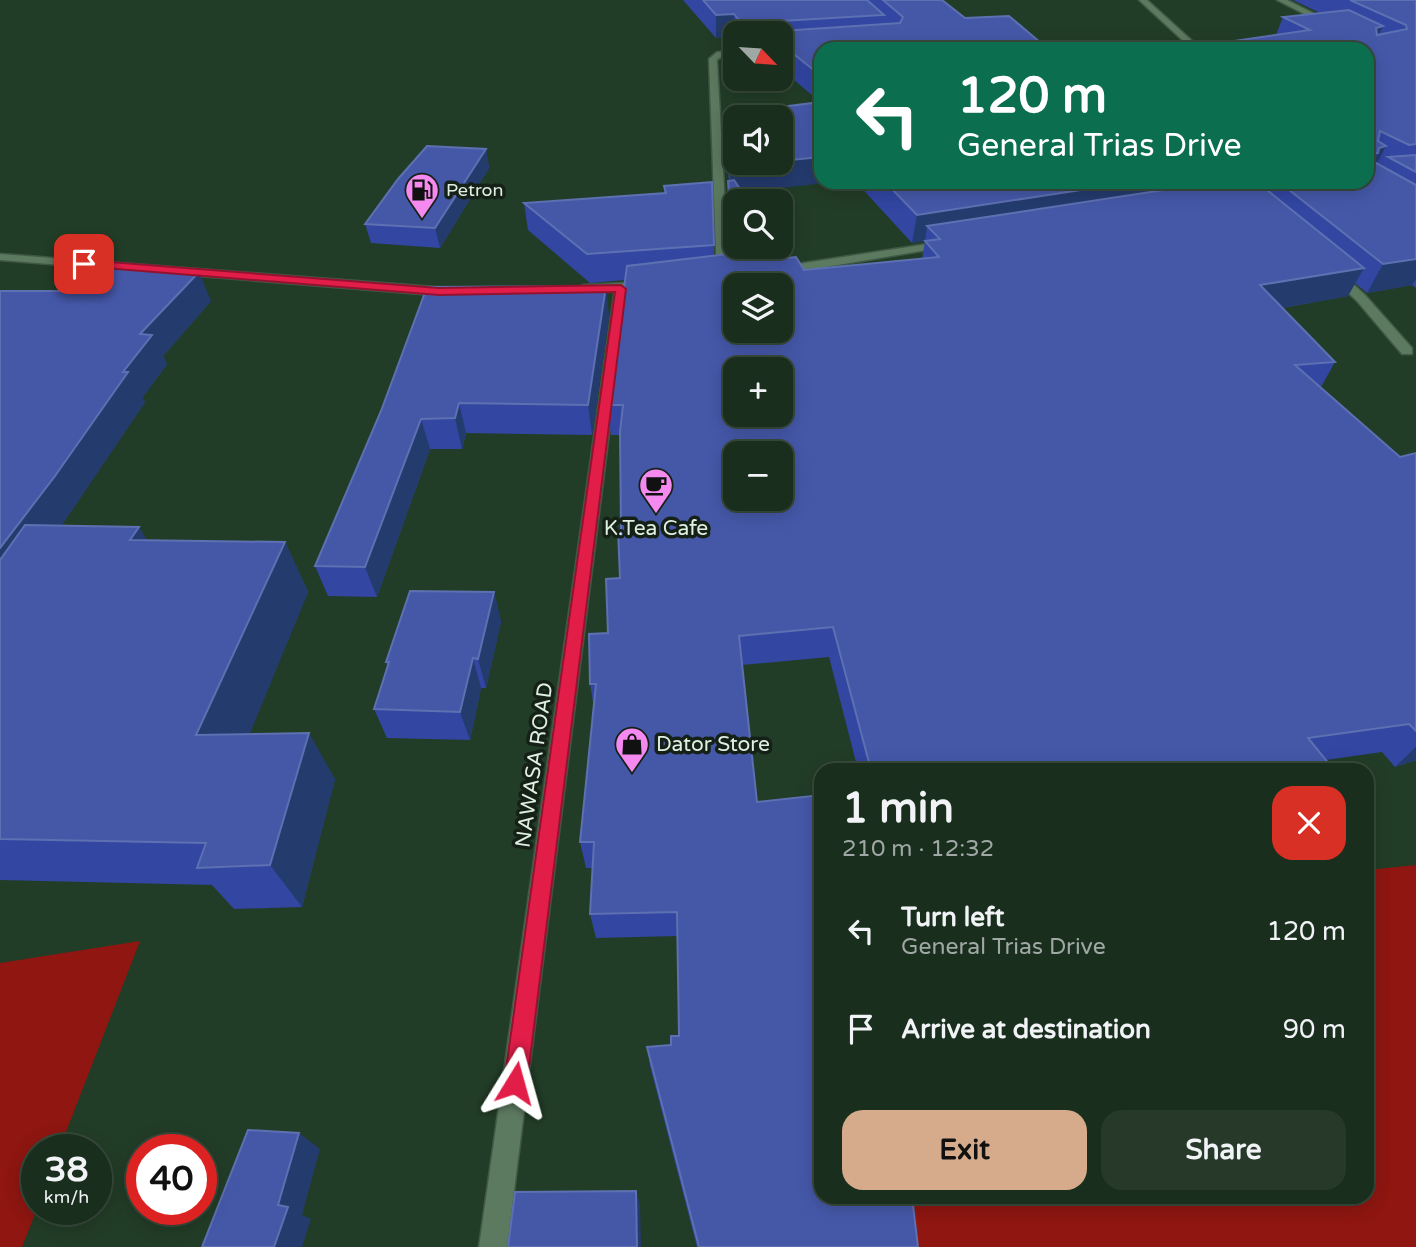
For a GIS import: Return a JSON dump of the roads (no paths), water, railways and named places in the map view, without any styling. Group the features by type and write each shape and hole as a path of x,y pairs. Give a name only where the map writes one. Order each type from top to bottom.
{"street":[{"path":"1143,0 1189,42"},
{"path":"1281,0 1341,28"},
{"path":"710,281 723,279 713,59 723,54"},
{"path":"764,273 955,243"},
{"path":"0,257 426,291 467,291"},
{"path":"1328,269 1361,298 1407,351"},
{"path":"565,290 659,285"},
{"name":"NAWASA ROAD","path":"494,1247 621,289"}],"place":[{"name":"Petron","path":"422,220"},
{"name":"K.Tea Cafe","path":"656,515"},
{"name":"Dator Store","path":"632,774"}]}
